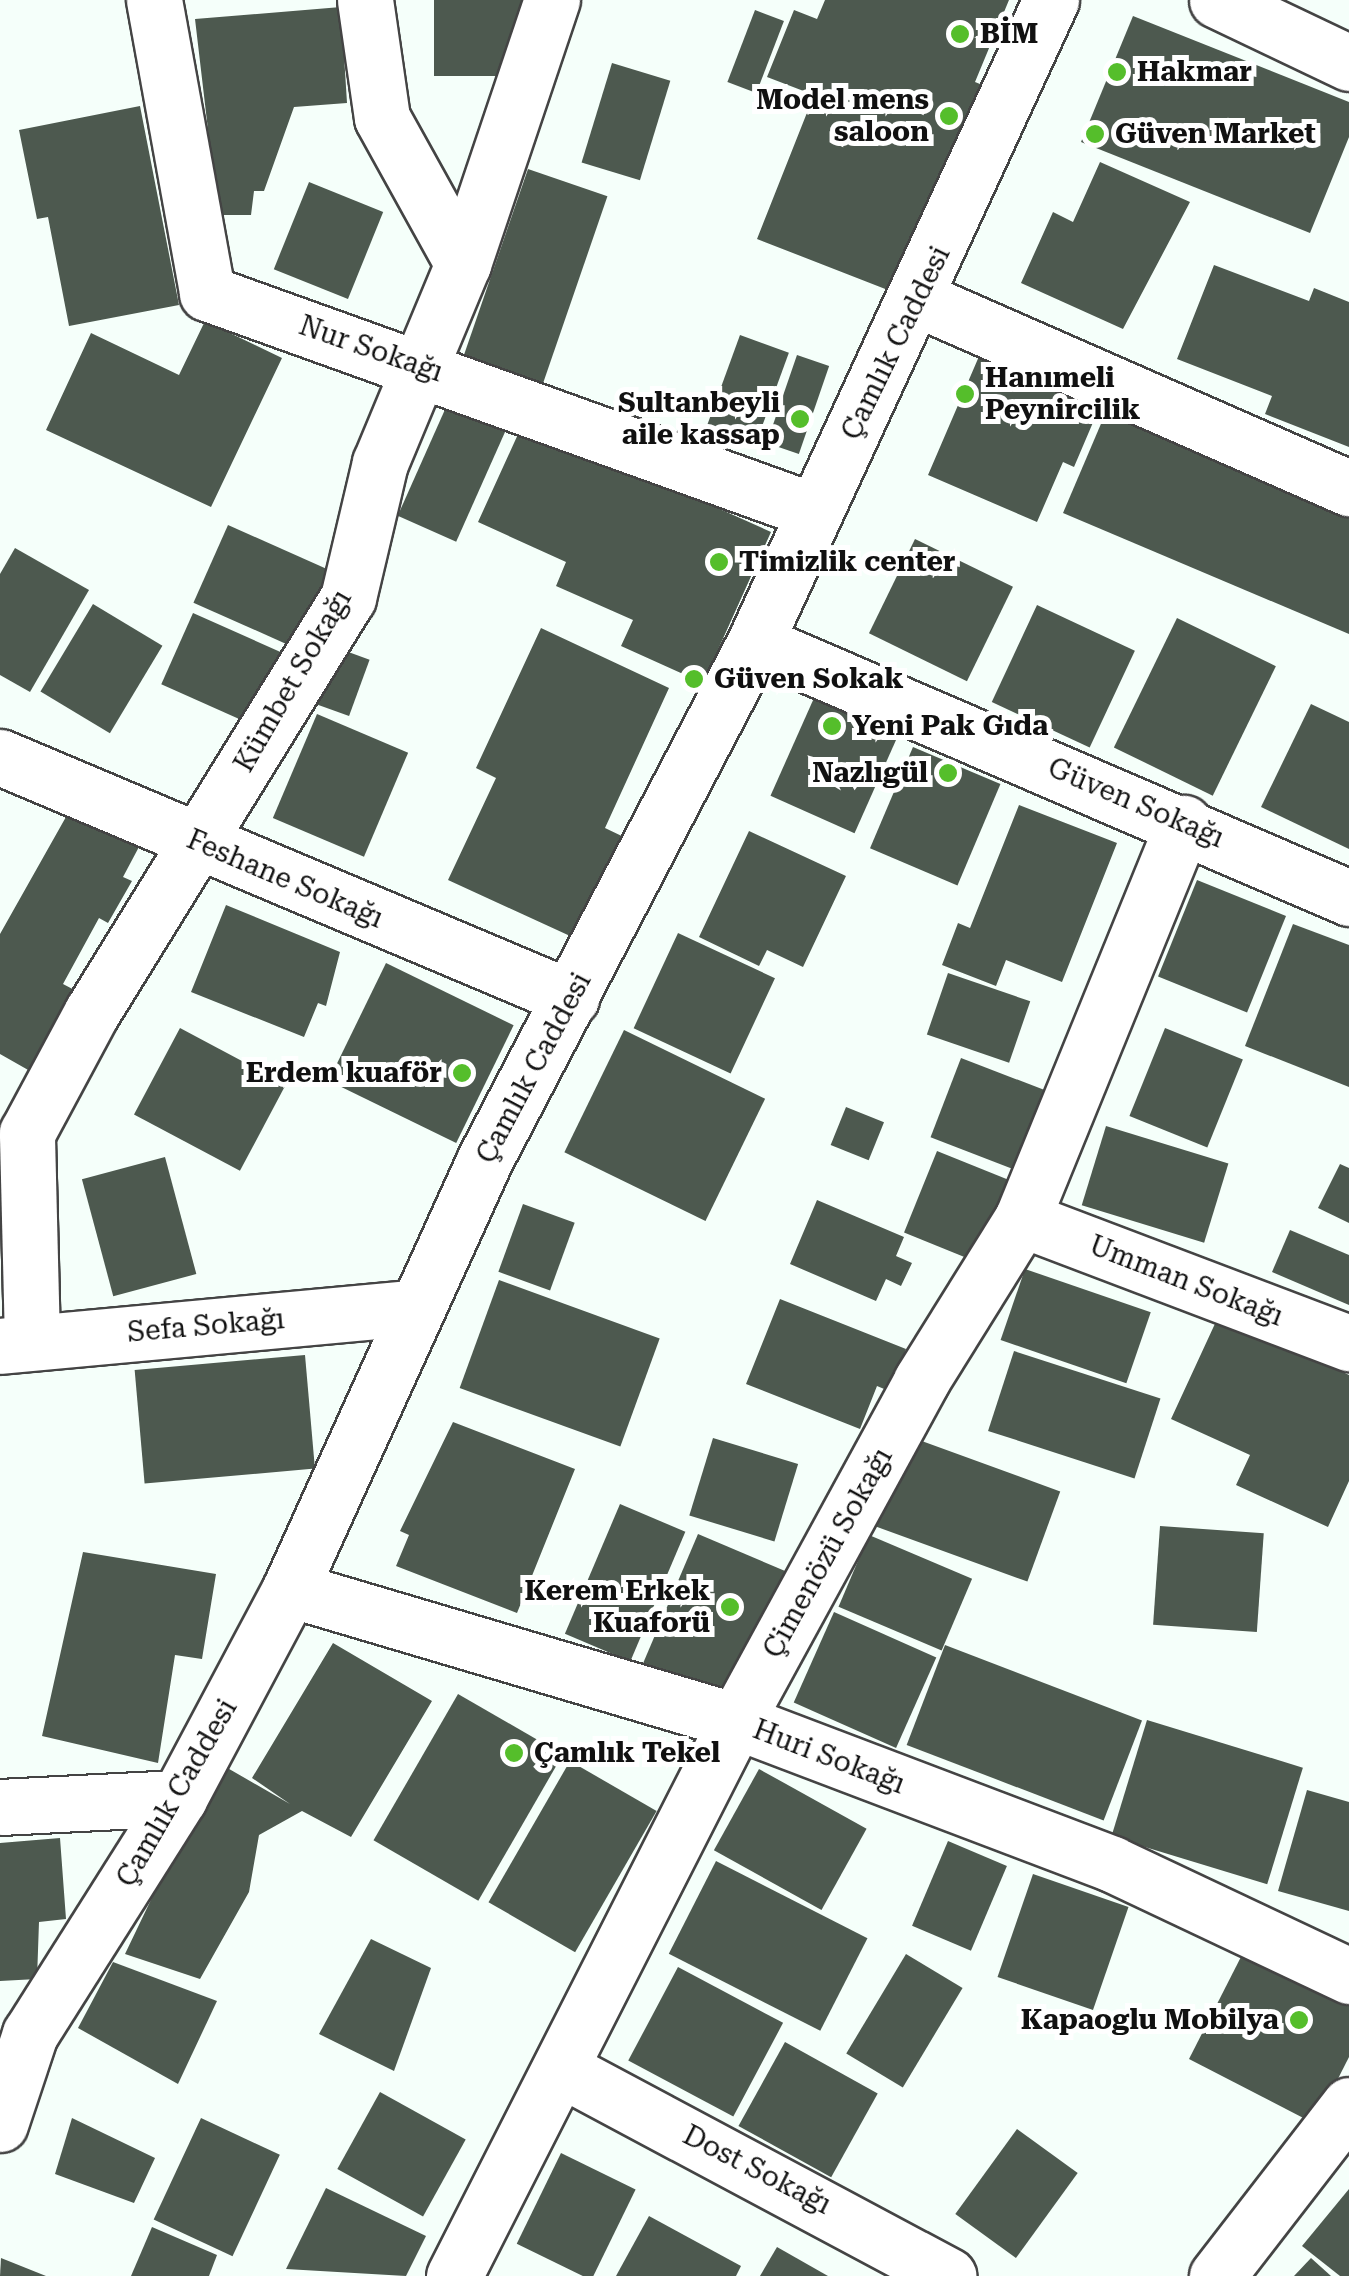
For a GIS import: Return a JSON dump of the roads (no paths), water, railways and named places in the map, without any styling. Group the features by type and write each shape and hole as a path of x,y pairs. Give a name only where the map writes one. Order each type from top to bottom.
{"street":[{"name":"Nur Sokağı","path":"154,0 207,293 416,364 814,511"},
{"path":"365,0 382,118 463,264"},
{"name":"Kümbet Sokağı","path":"16,1344 28,1133 196,843 348,598 380,463 416,364 463,264 552,0"},
{"name":"Çamlık Caddesi","path":"1,2119 30,2034 179,1798 290,1589 413,1308 755,642 918,299 1051,0"},
{"path":"1217,0 1349,63"},
{"path":"918,299 1349,488"},
{"name":"Güven Sokağı","path":"755,642 1184,823 1349,898"},
{"name":"Feshane Sokağı","path":"0,757 196,843 572,998"},
{"name":"Çimenözü Sokağı","path":"454,2276 563,2070 736,1721 921,1382 1022,1218 1184,823"},
{"name":"Umman Sokağı","path":"1022,1218 1349,1343"},
{"name":"Sefa Sokağı","path":"16,1344 413,1308"},
{"name":"Huri Sokağı","path":"290,1589 736,1721 1112,1864 1349,1976"},
{"path":"0,1807 179,1798"},
{"name":"Dost Sokağı","path":"563,2070 948,2276"},
{"path":"1217,2276 1349,2105"}],"place":[{"name":"BİM","path":"960,34"},
{"name":"Hakmar","path":"1117,72"},
{"name":"Model mens saloon","path":"949,116"},
{"name":"Güven Market","path":"1095,134"},
{"name":"Hanımeli Peynircilik","path":"965,394"},
{"name":"Sultanbeyli aile kassap","path":"800,419"},
{"name":"Timizlik center","path":"719,562"},
{"name":"Güven Sokak","path":"694,679"},
{"name":"Yeni Pak Gıda","path":"832,726"},
{"name":"Nazlıgül","path":"948,773"},
{"name":"Erdem kuaför","path":"462,1073"},
{"name":"Kerem Erkek Kuaforü","path":"730,1607"},
{"name":"Çamlık Tekel","path":"514,1753"},
{"name":"Kapaoglu Mobilya","path":"1299,2020"}]}
